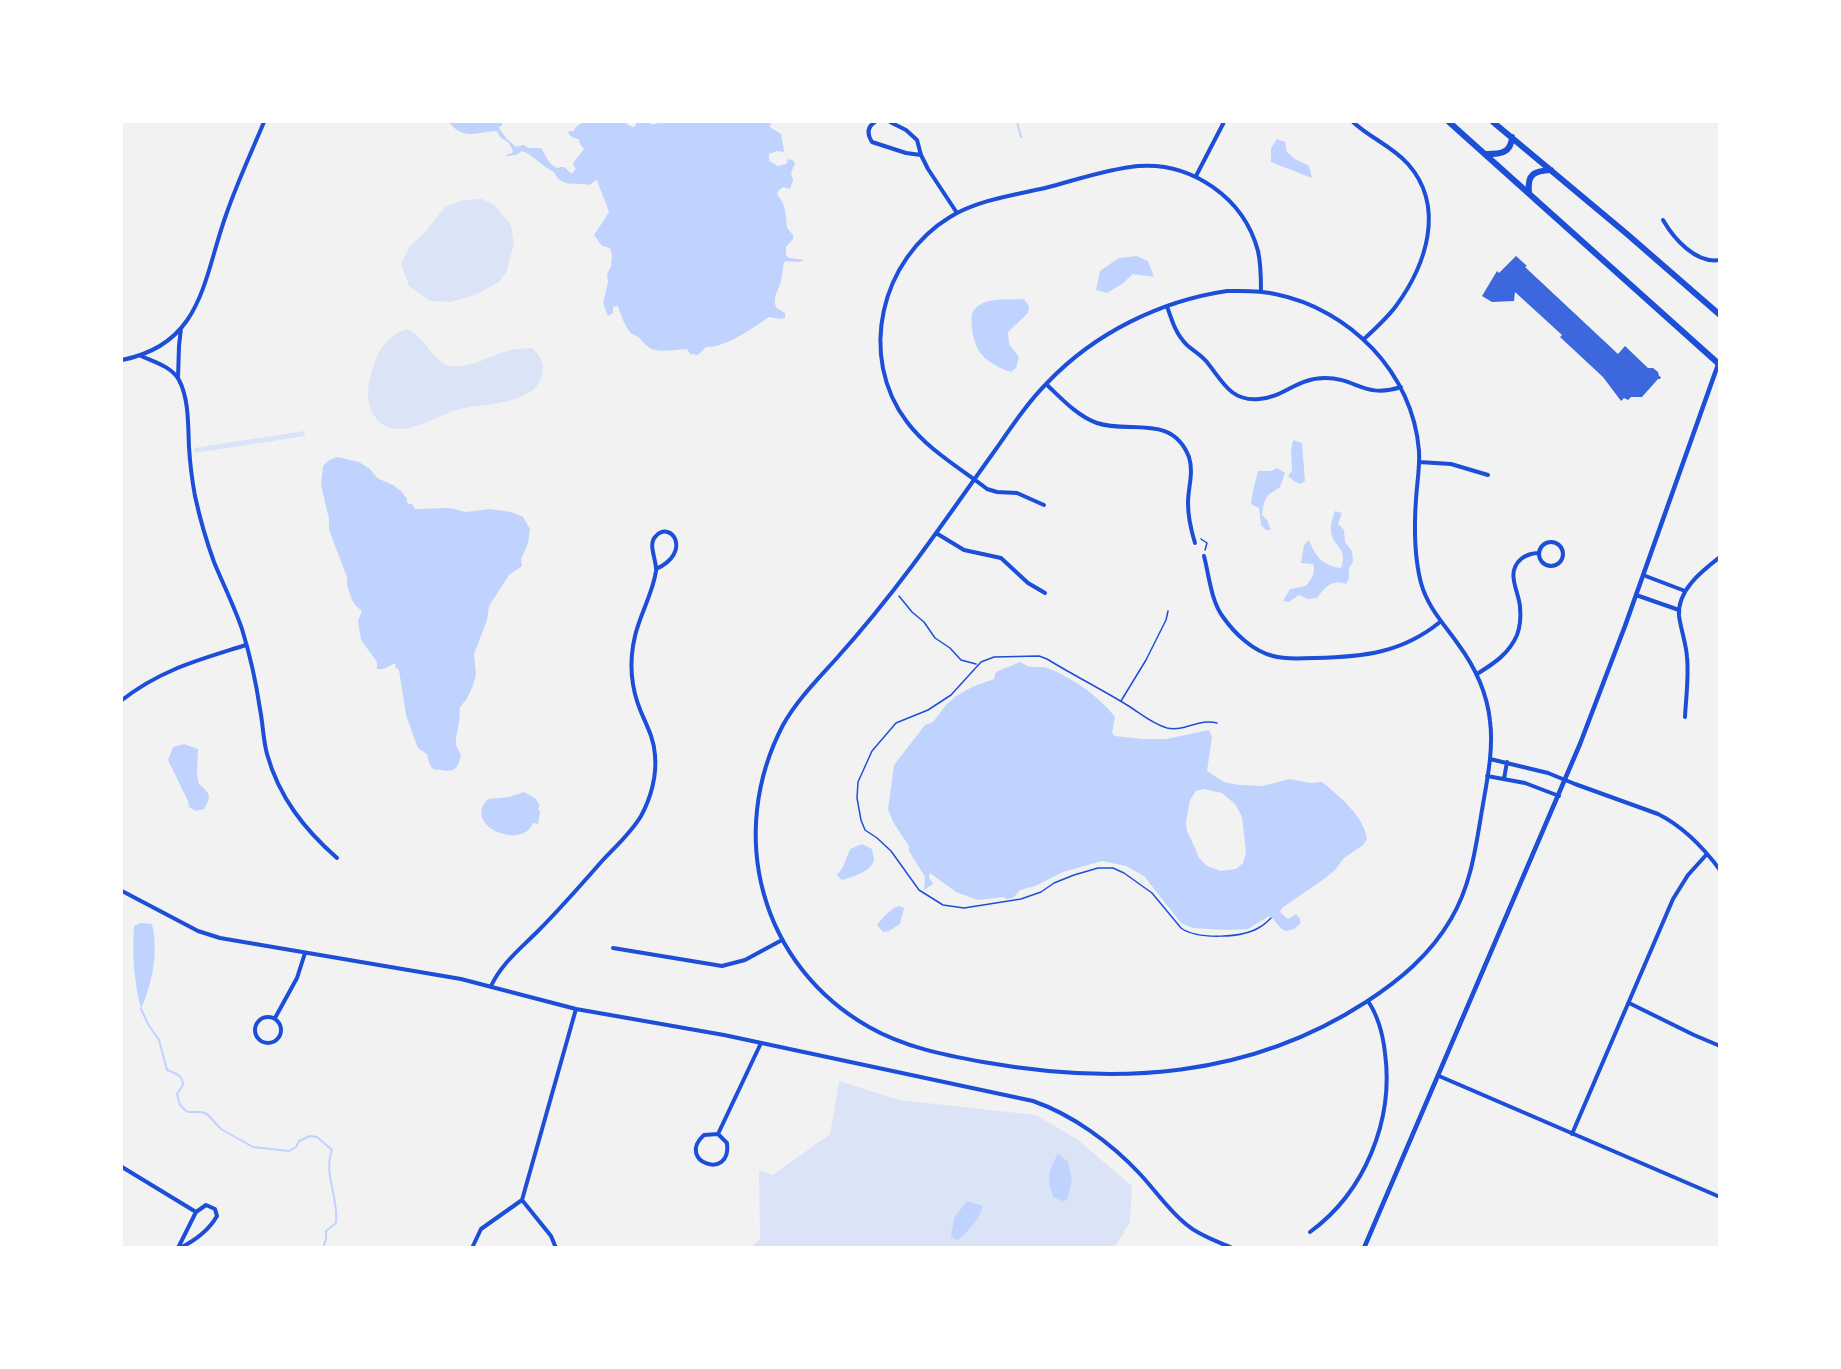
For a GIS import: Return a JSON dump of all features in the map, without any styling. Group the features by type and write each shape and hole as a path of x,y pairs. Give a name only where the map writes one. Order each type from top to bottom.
{"highway":[{"path":"1449,122 1719,363"},
{"path":"1493,122 1719,315"},
{"path":"1487,154 1504,153 1510,147 1512,137"},
{"path":"1529,192 1528,182 1532,175 1551,170"}],"street":[{"path":"122,360 141,356 162,344 181,328 196,307 204,291 226,216 264,122"},
{"path":"875,122 868,130 872,142 906,153 921,155"},
{"path":"890,122 913,135 917,140 928,169 957,213"},
{"path":"1196,176 1224,122"},
{"path":"1353,122 1399,155 1413,170 1426,196 1430,217 1430,228 1424,251 1412,280 1395,308 1364,339"},
{"path":"1044,505 1017,493 992,491 974,479 928,445 908,423 896,404 888,386 880,345 884,306 897,272 919,242 938,225 957,213 988,202 1128,167 1162,167 1196,176 1228,200 1246,223 1257,249 1261,291"},
{"path":"1663,220 1670,231 1695,255 1707,260 1719,260"},
{"path":"1227,291 1261,291 1316,307 1341,321 1364,339 1388,366 1401,387 1413,418 1419,462 1415,538 1418,569 1426,597 1440,622 1457,641 1477,674 1490,716 1490,759 1470,877 1451,921 1416,964 1368,1001 1300,1038 1264,1052 1226,1062 1186,1070 1149,1073 1100,1074 1048,1071 991,1064 943,1054 885,1036 843,1010 820,990 800,967 782,940 764,896 755,840 757,802 765,767 783,725 796,704 883,604 936,534 1014,423 1046,384 1077,356 1138,318 1167,306 1211,294 1227,291"},
{"path":"1167,306 1173,324 1183,340 1206,361 1230,392 1239,396 1258,400 1295,384 1313,379 1331,378 1371,391 1385,391 1401,387"},
{"path":"181,328 178,378 186,408 192,482 200,517 215,563 234,608 246,645 257,691 267,753 279,786 300,822 337,858"},
{"path":"141,356 164,366 178,378"},
{"path":"1364,1248 1566,781 1600,695 1719,363"},
{"path":"1046,384 1077,412 1095,422 1113,427 1150,427 1167,432 1179,443 1191,465 1188,507 1196,543"},
{"path":"1419,462 1451,464 1488,475"},
{"path":"491,986 502,967 540,929 631,829 645,807 653,781 656,756 636,697 632,662 635,636 656,568 652,546 654,537 662,532 669,533 676,538 677,550 663,565 656,568"},
{"path":"936,534 964,550 1001,558 1028,583 1045,593"},
{"path":"1549,541 1560,546 1563,553 1561,561 1551,566 1544,564 1539,553 1542,546 1549,541"},
{"path":"1477,674 1500,658 1513,644 1520,618 1514,570 1522,558 1539,553"},
{"path":"1204,555 1216,606 1223,618 1248,643 1272,656 1345,657 1371,654 1407,643 1440,622"},
{"path":"1685,717 1688,657 1679,610 1680,603 1685,591 1719,557"},
{"path":"1643,575 1685,591"},
{"path":"1636,595 1679,610"},
{"path":"122,700 148,681 180,665 246,645"},
{"path":"1490,759 1539,770 1669,820 1688,834 1719,870"},
{"path":"1504,779 1507,762"},
{"path":"1487,776 1538,787 1559,796"},
{"path":"1572,1134 1673,899 1688,875 1707,854"},
{"path":"122,891 220,939 426,972 491,986 576,1009 724,1035 1021,1097 1045,1105 1074,1120 1118,1153 1186,1225 1203,1236 1232,1248"},
{"path":"613,948 722,966 745,960 782,940"},
{"path":"275,1018 297,978 305,953"},
{"path":"1310,1232 1321,1224 1353,1187 1369,1158 1380,1131 1385,1099 1386,1063 1380,1029 1373,1008 1368,1001"},
{"path":"1629,1002 1719,1046"},
{"path":"472,1248 481,1229 522,1200 576,1009"},
{"path":"263,1017 275,1018 281,1024 281,1033 276,1041 272,1043 259,1040 255,1032 256,1023 263,1017"},
{"path":"718,1134 761,1043"},
{"path":"1439,1076 1719,1197"},
{"path":"718,1134 727,1143 726,1156 717,1164 704,1163 697,1156 697,1143 704,1135 718,1134"},
{"path":"122,1167 196,1212"},
{"path":"522,1200 551,1236 555,1248"},
{"path":"203,1206 215,1209 217,1216 212,1225 179,1248 196,1212 203,1206"}],"path":[{"path":"1204,555 1206,541"},
{"path":"901,597 935,638 950,648 961,660 977,664"},
{"path":"1121,701 1146,660 1166,620 1168,611"},
{"path":"1217,723 1199,722 1181,729 1169,729 1047,659 1039,656 994,657 977,664 951,695 928,710 896,723 872,751 858,782 857,798 861,820 865,830 891,851 919,890 948,907 976,907 1021,899 1041,892 1074,875 1098,868 1113,868 1152,892 1181,928 1187,932 1237,936 1260,927 1271,918"}],"shaded area":[{"path":"482,199 494,205 511,225 514,243 507,271 499,282 475,295 450,302 430,301 409,286 401,264 410,246 426,231 445,207 463,200"},
{"path":"406,329 417,335 438,359 449,366 465,366 507,351 532,348 542,360 542,376 537,386 518,398 456,410 413,427 391,428 381,423 371,410 369,382 381,348 391,338"},
{"path":"304,431 305,436 195,453 194,448"},
{"path":"839,1081 899,1100 1036,1115 1078,1140 1132,1186 1130,1222 1115,1247 751,1248 760,1238 759,1170 773,1175 830,1134"}],"water":[{"path":"449,122 502,122 499,128 516,147 524,145 528,148 541,148 552,165 558,168 564,167 572,174 576,168 573,163 584,149 580,140 568,133 574,131 582,122 626,122 633,127 636,122 656,124 658,122 774,122 770,127 781,134 784,151 769,154 769,161 778,166 786,164 788,159 795,163 791,173 793,180 790,189 783,187 777,194 784,206 787,228 793,235 793,239 786,247 786,255 789,258 804,260 785,261 784,263 775,305 785,313 785,318 769,317 730,341 706,347 698,355 690,354 687,349 661,351 650,348 628,330 618,306 613,307 613,313 608,316 603,303 612,255 610,248 602,246 594,235 609,212 597,180 589,185 564,182 527,153 522,151 516,155 507,156 513,151 509,143 500,137 497,131 466,134 460,132"},
{"path":"1277,139 1285,142 1287,152 1295,159 1309,166 1312,178 1271,162 1271,148"},
{"path":"1137,256 1148,261 1154,277 1133,274 1107,293 1096,290 1100,271 1119,258"},
{"path":"1024,299 1029,306 1028,313 1008,332 1009,344 1019,357 1016,368 1011,372 984,357 974,338 972,314 978,306 990,301"},
{"path":"1293,440 1302,443 1305,481 1301,484 1288,476 1292,471"},
{"path":"337,457 359,462 370,469 377,478 402,492 407,502 415,509 450,508 466,512 490,509 511,512 523,517 530,529 528,543 521,559 522,566 509,575 489,606 487,620 474,654 476,675 466,700 460,707 456,745 461,755 459,763 453,770 435,770 431,767 427,754 418,748 406,715 396,663 383,669 377,669 377,662 361,640 358,621 362,611 352,600 347,577 329,530 329,519 321,485 323,466"},
{"path":"1277,468 1285,473 1280,487 1268,495 1264,502 1262,515 1271,530 1266,530 1261,525 1259,508 1251,504 1252,495 1258,471 1271,471"},
{"path":"1335,511 1342,513 1338,524 1344,530 1345,542 1352,551 1353,562 1349,568 1349,578 1346,584 1333,583 1317,598 1308,599 1299,595 1289,602 1283,601 1290,589 1306,586 1313,575 1313,564 1301,563 1304,545 1309,540 1320,559 1329,565 1341,568 1342,551 1334,541 1331,531"},
{"path":"1020,662 1031,667 1045,667 1065,676 1084,688 1109,709 1115,717 1112,733 1115,736 1166,739 1209,730 1212,737 1207,771 1224,782 1239,785 1262,786 1290,779 1310,783 1322,782 1356,815 1367,839 1324,879 1282,908 1280,912 1288,919 1296,914 1300,919 1300,924 1286,931 1269,916 1248,929 1193,928 1181,923 1144,876 1126,866 1102,861 1063,872 1035,886 1020,890 1013,898 978,900 956,892 930,873 929,877 933,884 924,890 925,877 893,822 888,809 894,765 925,725 933,722 946,705 972,687 994,679 996,672","holes":["1204,789 1222,793 1235,804 1242,817 1246,852 1243,863 1236,869 1221,871 1207,866 1199,858 1187,831 1186,822 1190,800 1196,791"]},
{"path":"184,744 198,749 199,784 209,795 204,809 196,811 189,807 168,760 173,747"},
{"path":"524,792 535,798 540,806 538,824 533,823 527,831 518,835 497,832 488,826 482,818 482,809 488,799 509,797"},
{"path":"862,844 872,849 873,863 861,873 842,880 837,875 850,849"},
{"path":"899,906 904,908 900,924 883,932 877,925"},
{"path":"141,923 152,924 155,946 151,978 141,1009 135,978 133,947 134,926"},
{"path":"1058,1154 1068,1162 1072,1181 1067,1200 1062,1201 1053,1197 1049,1180 1050,1170"},
{"path":"967,1201 983,1206 979,1216 958,1240 951,1237 954,1218"}],"building":[{"path":"1516,256 1618,354 1625,346 1648,368 1653,368 1658,372 1660,379 1642,397 1631,397 1628,400 1624,398 1621,401 1603,377 1515,292 1514,301 1492,302 1482,296 1497,271 1499,273"}],"waterway":[{"path":"1017,122 1021,137"},
{"path":"141,1009 159,1040 167,1070 182,1079 183,1085 177,1094 180,1105 185,1110 207,1114 221,1129 253,1147 289,1151 296,1147 299,1141 310,1136 317,1137 332,1150 329,1168 336,1223 326,1231 323,1248"}]}
